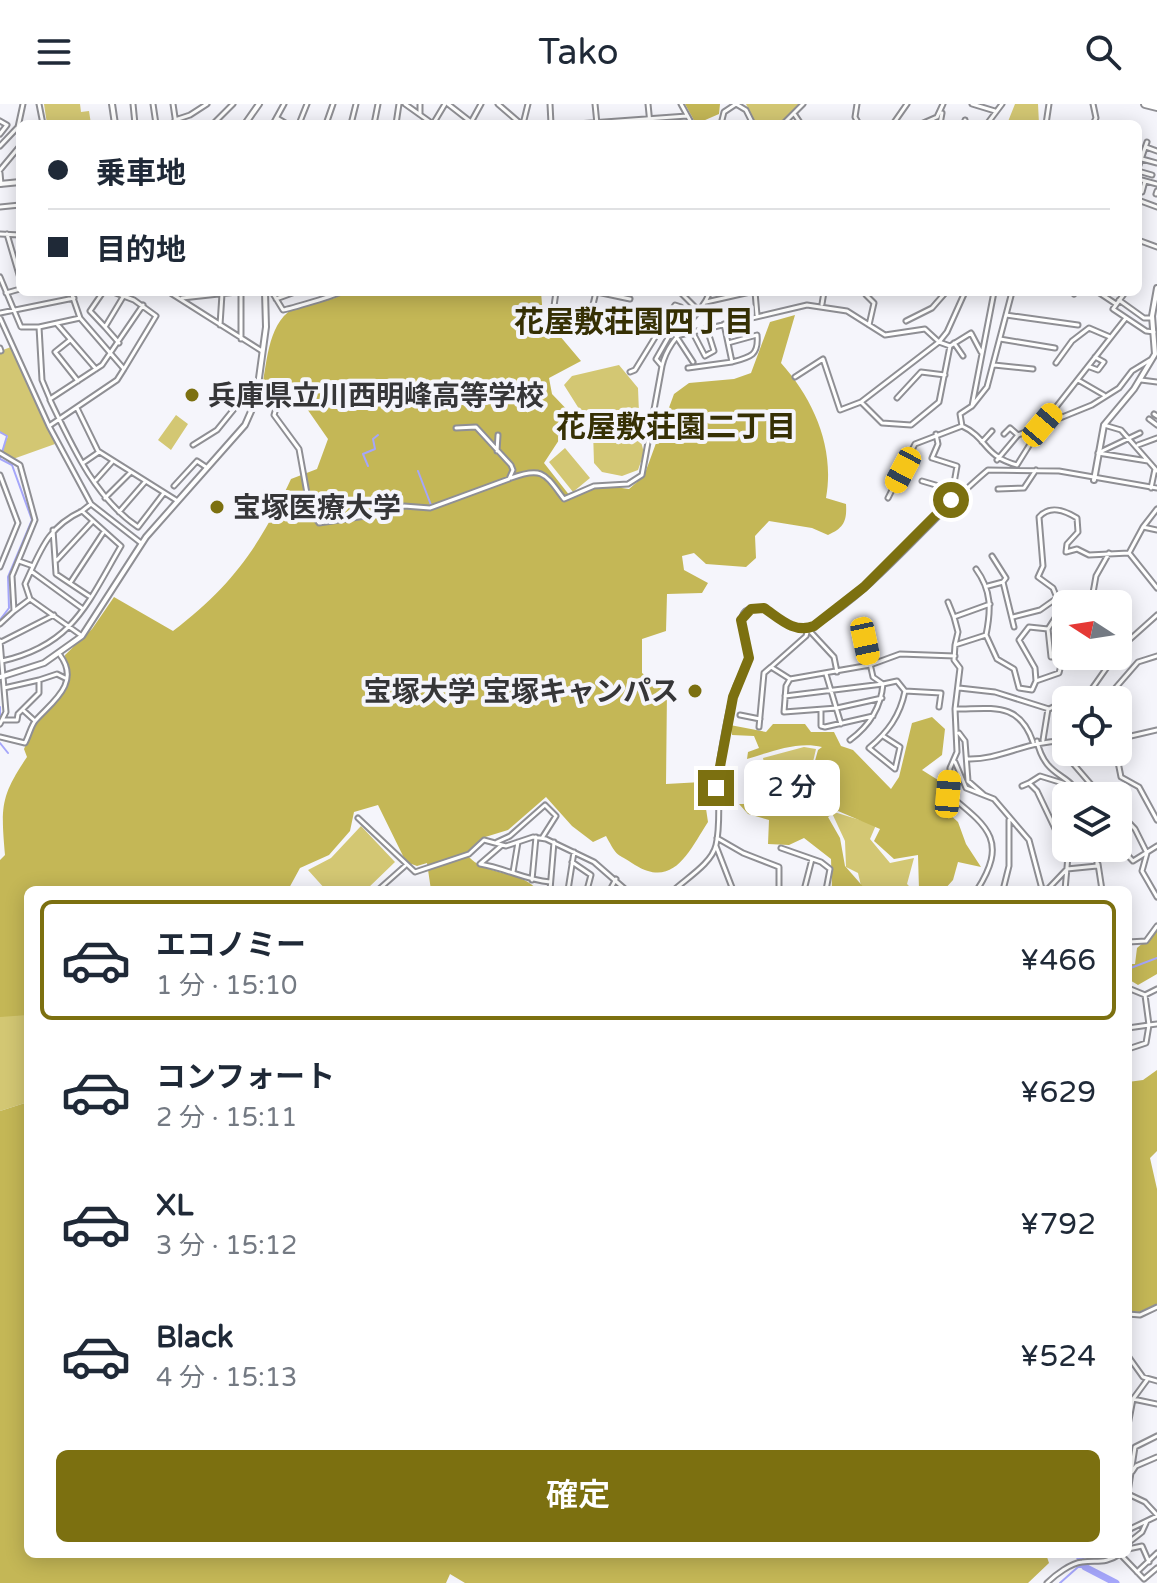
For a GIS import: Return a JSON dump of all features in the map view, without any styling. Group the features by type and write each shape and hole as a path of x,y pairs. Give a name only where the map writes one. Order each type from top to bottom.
{"main road":[{"path":"1145,104 1157,107"}],"street":[{"path":"179,120 207,104"},
{"path":"217,120 233,104"},
{"path":"280,120 277,118 284,104"},
{"path":"405,104 428,120"},
{"path":"420,104 420,114"},
{"path":"447,104 466,120"},
{"path":"498,104 517,120"},
{"path":"528,104 536,104"},
{"path":"681,104 690,120"},
{"path":"722,120 724,112 736,104 746,110 751,120"},
{"path":"788,120 803,104"},
{"path":"941,120 943,104"},
{"path":"972,104 993,108 1002,104"},
{"path":"929,120 942,113"},
{"path":"795,115 798,120"},
{"path":"657,120 687,116"},
{"path":"0,121 7,125 0,134"},
{"path":"0,146 16,129"},
{"path":"1147,142 1142,159 1157,163"},
{"path":"1146,147 1157,151"},
{"path":"1,184 0,171 16,151"},
{"path":"1142,171 1152,175"},
{"path":"1142,180 1157,184"},
{"path":"1142,192 1145,181"},
{"path":"0,234 16,235"},
{"path":"7,234 16,264"},
{"path":"0,277 12,310 24,330 80,318"},
{"path":"1094,480 1104,425 1155,355 1152,318 1157,288"},
{"path":"6,293 16,290"},
{"path":"100,296 90,311 119,343"},
{"path":"176,296 262,351"},
{"path":"179,298 200,296"},
{"path":"220,325 222,296"},
{"path":"239,296 241,339"},
{"path":"2,677 60,655 82,636 141,543 250,417 258,384 265,296"},
{"path":"274,296 279,308 288,310 302,302 326,296"},
{"path":"275,299 284,296"},
{"path":"555,296 554,306 559,312 591,313 596,296"},
{"path":"616,296 630,299"},
{"path":"684,296 699,311"},
{"path":"258,384 280,395 274,415 299,449 310,510 319,523 392,512 404,506 430,508 533,470 542,472 564,499 594,486 616,487 637,480 644,471 662,366 676,336 708,296"},
{"path":"706,302 734,296"},
{"path":"753,296 757,315"},
{"path":"822,305 823,296"},
{"path":"868,296 874,303 869,325"},
{"path":"906,321 932,308 942,296"},
{"path":"795,377 823,359 840,410 861,402 939,342 947,332 963,296"},
{"path":"972,406 993,296"},
{"path":"1011,296 987,387 972,406 960,414 962,426 982,442 997,460 1024,469"},
{"path":"1106,296 1144,318 1152,318"},
{"path":"1122,296 1113,309 1155,331"},
{"path":"49,426 117,380 156,316 143,305 123,297 105,327"},
{"path":"124,369 80,318 74,298 12,310 0,316 49,426 91,504 141,543"},
{"path":"50,399 96,369 112,354 143,305"},
{"path":"630,372 635,370 666,325 675,305 681,307 680,317 656,359 662,366"},
{"path":"676,336 757,315 822,305 847,311 885,335 925,329 939,342 952,344 963,356"},
{"path":"1006,315 1078,325"},
{"path":"1017,465 1042,425 1126,318"},
{"path":"57,324 96,369"},
{"path":"724,324 732,362"},
{"path":"39,327 42,380 60,420 105,498 138,527"},
{"path":"693,333 705,356 714,351 707,328"},
{"path":"1056,363 1072,341 1089,328 1110,337"},
{"path":"861,402 882,423 911,425 939,402 952,344 971,333 981,352"},
{"path":"688,368 753,356 758,348 757,335 728,343"},
{"path":"676,336 693,362"},
{"path":"1000,339 1055,348"},
{"path":"70,340 55,352 78,381"},
{"path":"997,460 1018,435 1092,405 1119,388 1136,366 1155,355"},
{"path":"1088,366 1098,370 1104,359 1095,357"},
{"path":"994,365 1033,369"},
{"path":"897,398 921,372 946,376"},
{"path":"1140,379 1157,382"},
{"path":"1078,380 1104,395"},
{"path":"193,445 217,430 247,393 256,394"},
{"path":"77,408 99,452 176,500"},
{"path":"1149,419 1157,425"},
{"path":"456,428 465,424 476,427 513,470 509,479"},
{"path":"1104,425 1121,430 1156,470 1151,488"},
{"path":"888,498 915,444 962,426"},
{"path":"233,428 239,432"},
{"path":"1004,434 1010,428 1018,435"},
{"path":"982,442 992,431"},
{"path":"1098,453 1140,433"},
{"path":"936,434 938,444 932,458 957,466 951,500"},
{"path":"497,452 498,435"},
{"path":"1137,446 1157,438"},
{"path":"83,463 99,452"},
{"path":"1098,453 1148,461"},
{"path":"1,454 20,465 35,520 12,576 14,611"},
{"path":"174,486 197,461 206,467"},
{"path":"95,482 112,462"},
{"path":"759,727 764,673 806,636 808,629 864,587 951,500 988,470 1037,470 1157,488"},
{"path":"998,489 1024,488 1037,470"},
{"path":"105,498 130,473"},
{"path":"0,567 18,523 1,476"},
{"path":"922,481 951,490"},
{"path":"119,513 145,482"},
{"path":"131,537 167,493"},
{"path":"82,636 30,599 25,584 53,530 91,504"},
{"path":"1054,590 1038,577 1043,566 1039,517 1045,511 1051,509 1077,518 1078,532 1067,544 1066,552 1077,549 1089,555 1129,553"},
{"path":"1129,553 1157,509"},
{"path":"2,661 25,656 70,628 121,546 82,511"},
{"path":"55,561 92,522"},
{"path":"1143,527 1157,530"},
{"path":"53,530 55,561 60,577 90,597"},
{"path":"70,583 103,533"},
{"path":"1094,590 1096,576 1109,553"},
{"path":"1129,553 1157,588"},
{"path":"992,556 1006,578 1003,582 1014,627"},
{"path":"19,561 33,566"},
{"path":"976,569 987,587 990,604 986,635 997,659 1014,669 1019,688 1032,690 1036,681 1035,668 1019,640 1029,627 1048,629"},
{"path":"31,571 84,609"},
{"path":"53,587 60,577"},
{"path":"987,587 1003,582"},
{"path":"0,624 30,599"},
{"path":"948,602 958,632 955,656 960,668 955,709 957,730 948,794 979,819 991,841 994,864 980,886"},
{"path":"1012,617 1040,610 1052,602"},
{"path":"954,617 990,604"},
{"path":"678,886 710,857 716,846 716,788 721,755 733,697 749,658 741,620 751,609 764,608 784,624 808,629 834,657 837,672"},
{"path":"39,680 39,693 22,709 17,720 2,722 6,712 0,641 54,615"},
{"path":"1132,637 1157,615"},
{"path":"1052,623 1048,629 1052,657"},
{"path":"955,645 986,635"},
{"path":"865,641 873,677 883,684"},
{"path":"1042,649 1051,646"},
{"path":"771,667 790,679 870,665 900,654 955,656"},
{"path":"0,737 25,743 35,721 58,700 65,678 60,655"},
{"path":"1116,686 1138,662 1157,657"},
{"path":"1036,681 1059,673 1060,670"},
{"path":"3,688 57,674 65,678"},
{"path":"826,674 841,724"},
{"path":"790,679 784,712 837,708 882,698"},
{"path":"785,696 897,681 905,691 941,693 939,707"},
{"path":"850,740 873,716 882,698 883,684"},
{"path":"958,688 995,692 1048,709 1052,707"},
{"path":"883,736 900,747 895,769 869,748 883,736 901,710 905,691"},
{"path":"955,709 1001,708 1026,724 1045,766 1069,782"},
{"path":"22,709 35,721"},
{"path":"1043,740 1048,709"},
{"path":"821,710 821,726 873,716"},
{"path":"740,715 760,719"},
{"path":"957,730 965,741 968,781 984,795"},
{"path":"1132,736 1157,730"},
{"path":"968,759 980,759 1035,742 1052,740"},
{"path":"954,759 966,788 994,799 1029,840 1041,886"},
{"path":"1075,766 1089,782"},
{"path":"1119,766 1121,777 1139,787 1157,820"},
{"path":"1022,786 1040,776 1059,782"},
{"path":"1029,783 1040,796 1068,856 1065,886"},
{"path":"497,842 510,836 545,805 556,816 542,838"},
{"path":"358,818 415,872 469,854 484,840 502,845"},
{"path":"1004,886 1010,855 1009,820"},
{"path":"1132,826 1145,851 1142,871 1157,897"},
{"path":"532,880 536,837"},
{"path":"550,882 532,880 480,864 502,845 536,837 574,852 622,886"},
{"path":"717,838 743,853 779,867 779,886"},
{"path":"513,872 518,842"},
{"path":"550,886 554,842"},
{"path":"716,846 731,886"},
{"path":"1132,860 1157,846"},
{"path":"781,848 830,869 827,886"},
{"path":"569,886 574,852"},
{"path":"805,886 812,859"},
{"path":"572,862 591,875 588,886"},
{"path":"1051,886 1067,869 1088,869 1098,864 1101,886"},
{"path":"382,886 406,865"},
{"path":"612,886 616,879"},
{"path":"1132,942 1146,941 1157,926"},
{"path":"1132,990 1145,995 1157,989"},
{"path":"1132,1048 1146,1043 1149,1025 1145,995"},
{"path":"1132,1027 1157,1024"},
{"path":"1132,1314 1140,1315 1157,1307"},
{"path":"1132,1369 1147,1380 1157,1381"},
{"path":"1132,1398 1147,1380"},
{"path":"1132,1399 1157,1404"},
{"path":"1132,1468 1135,1447 1157,1436"},
{"path":"1132,1473 1136,1466 1157,1457"},
{"path":"1132,1495 1145,1502 1157,1516 1132,1528"},
{"path":"1132,1540 1142,1532 1147,1521"},
{"path":"1132,1548 1142,1546 1149,1562"},
{"path":"1137,1572 1157,1553"},
{"path":"1047,1583 1055,1574 1078,1563 1101,1563 1110,1558"},
{"path":"1124,1558 1144,1579 1157,1568"}],"shaded area":[{"path":"44,104 80,104 81,112 89,111 90,120 46,120"},
{"path":"685,104 720,104 719,114 705,120 694,120"},
{"path":"746,104 802,104 785,120 754,120"},
{"path":"1015,104 1038,104 1039,120 1009,120"},
{"path":"340,296 541,296 543,316 581,361 549,378 552,394 574,417 544,463 570,496 593,484 629,489 644,476 674,394 689,383 734,379 751,373 770,322 795,315 781,363 803,393 819,426 827,461 826,498 846,504 843,523 828,535 812,528 769,521 755,536 756,558 746,567 706,564 694,553 682,556 684,570 708,583 702,593 667,594 666,631 642,639 642,673 667,691 666,784 702,782 708,822 679,863 670,870 649,871 618,854 606,836 593,842 572,826 546,797 508,830 482,838 466,853 482,866 533,886 430,886 427,863 417,866 406,862 378,805 354,812 350,831 329,855 300,868 290,886 24,886 24,1015 0,1017 0,860 5,855 4,803 27,757 24,749 35,724 54,705 66,683 65,655 92,629 114,597 173,631 212,597 242,563 268,525 291,479 317,469 328,439 296,393 283,393 263,382 269,347 284,316 304,304"},
{"path":"11,347 55,444 13,459 2,451 8,436 0,433 0,351"},
{"path":"619,365 638,388 640,438 644,453 638,470 622,476 602,472 594,463 593,431 564,385 572,376"},
{"path":"176,415 188,424 171,450 158,440"},
{"path":"565,448 590,478 573,492 549,462"},
{"path":"932,717 945,729 942,755 922,770 938,780 944,793 937,803 958,822 966,844 981,867 958,862 953,880 948,886 919,886 918,855 894,859 874,841 880,829 838,811 828,817 840,838 845,866 862,886 832,886 831,859 804,838 789,845 768,844 769,820 748,814 739,804 811,803 814,785 809,782 818,750 822,747 794,746 747,759 748,752 759,748 754,736 732,735 730,725 766,732 773,724 805,724 811,732 834,732 841,746 853,750 891,789 899,777 912,723"},
{"path":"804,747 816,749 810,775 805,780 777,778 776,786 770,789 763,758"},
{"path":"831,811 876,825 870,839 890,863 914,858 909,886 861,886 858,873 846,867 845,841"},
{"path":"361,826 395,862 370,886 322,886 308,870 331,858"},
{"path":"1157,931 1157,974 1138,985 1132,981 1132,964 1135,964 1137,948"},
{"path":"24,1005 24,1103 0,1111 0,1009"},
{"path":"1157,1070 1157,1151 1150,1158 1157,1189 1157,1304 1139,1312 1132,1311 1132,1081 1143,1080"},
{"path":"24,1103 24,1558 1047,1558 1049,1563 1028,1583 465,1583 450,1574 446,1583 0,1583 0,1111"}],"waterway":[{"path":"0,432 7,436 0,459 12,465 32,520 8,577 9,608 0,620"},
{"path":"368,466 363,454 375,449 373,439 378,435"},
{"path":"418,471 431,505"},
{"path":"0,707 0,719"},
{"path":"0,743 8,753"},
{"path":"1132,967 1157,958"},
{"path":"1080,1558 1085,1567 1116,1583"},
{"path":"1060,1583 1078,1567 1085,1567"}],"place":[{"name":"兵庫県立川西明峰高等学校","path":"192,395"},
{"name":"宝塚医療大学","path":"217,507"},
{"name":"宝塚大学 宝塚キャンパス","path":"695,691"}],"district":[{"name":"花屋敷荘園四丁目","path":"634,322"},
{"name":"花屋敷荘園二丁目","path":"676,427"}],"route":[{"path":"716,788 733,697 749,658 740,626 744,614 757,607 764,608 784,624 808,629 814,626 864,587 951,500"}]}
